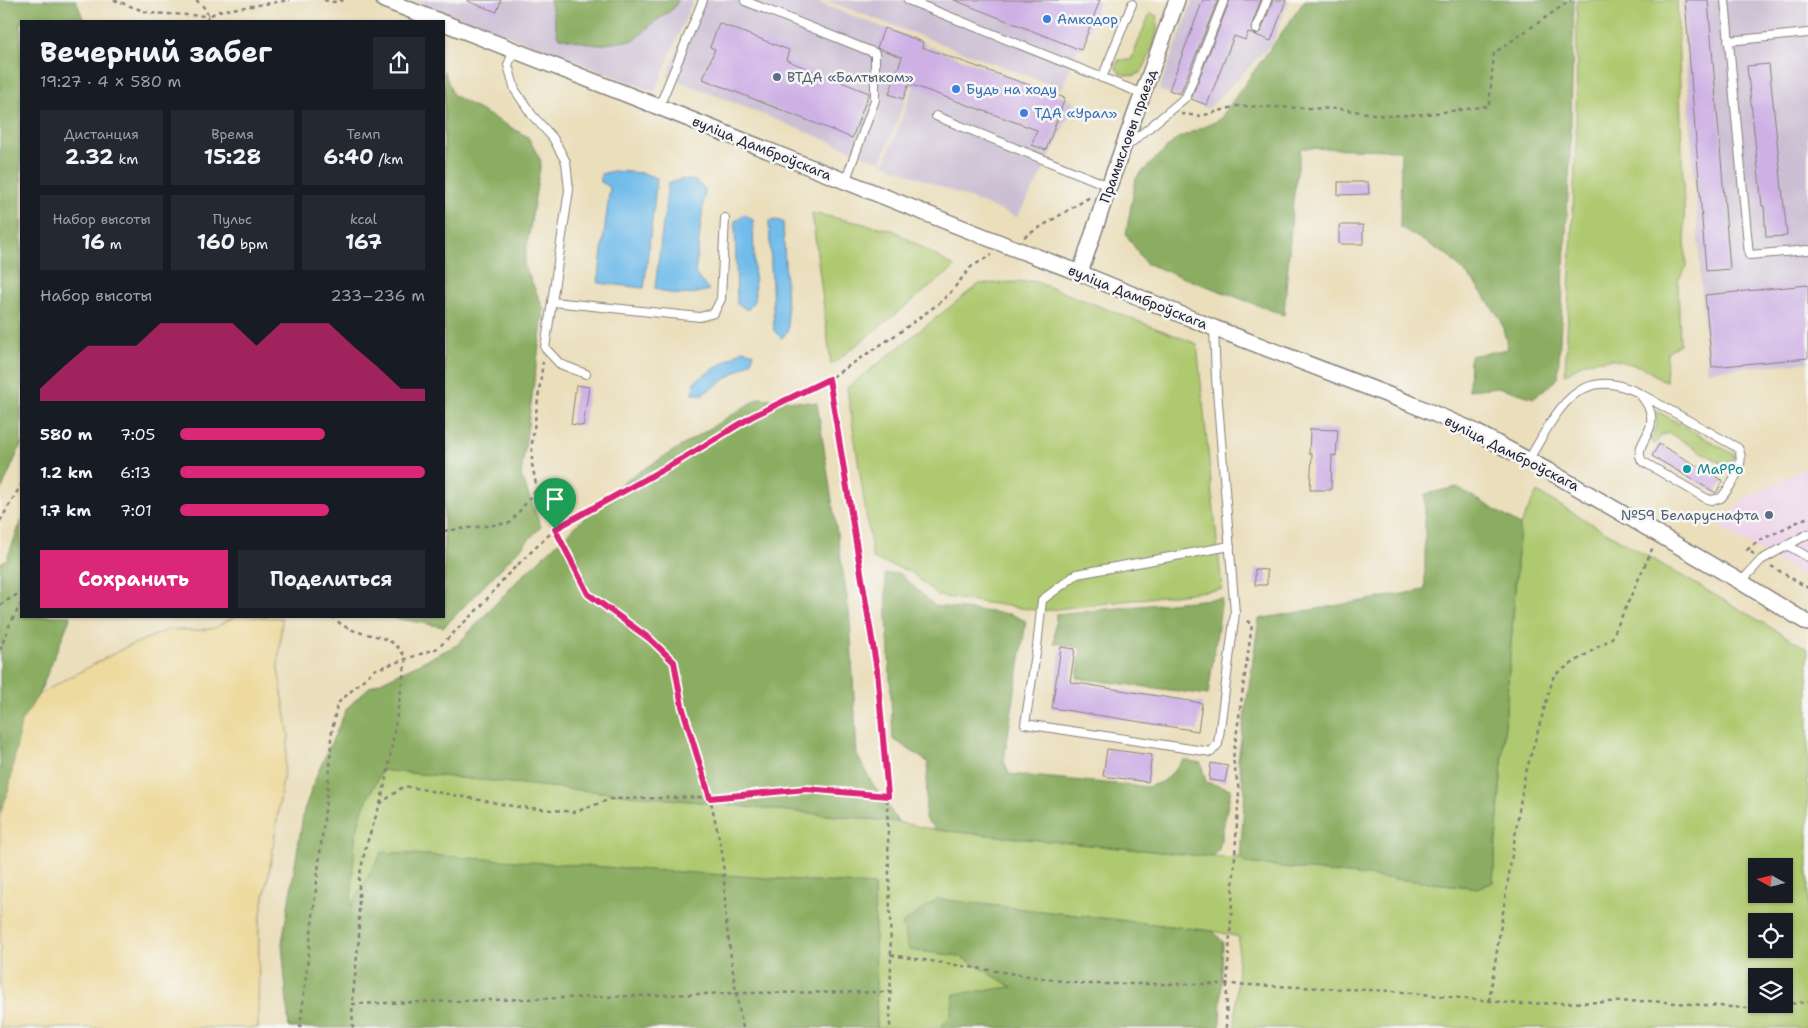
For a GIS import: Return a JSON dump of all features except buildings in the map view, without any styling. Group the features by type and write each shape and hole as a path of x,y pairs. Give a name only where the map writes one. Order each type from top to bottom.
{"street":[{"path":"384,0 436,20"},
{"name":"Прамысловы праезд","path":"1080,273 1121,152 1177,0"},
{"name":"вуліца Дамброўскага","path":"445,23 1080,273 1214,328 1409,403 1472,430 1529,459 1808,623"}],"lane":[{"path":"659,107 703,0"},
{"path":"908,0 1143,94"},
{"path":"1121,152 1186,97 1224,0"},
{"path":"1256,29 1267,0"},
{"path":"1725,0 1749,256 1808,250"},
{"path":"745,1 875,53 875,100 845,182"},
{"path":"1102,78 1132,4"},
{"path":"1728,41 1808,33"},
{"path":"514,50 508,65 515,90 532,115 553,138 566,162 569,190 545,348 560,364 586,374"},
{"path":"936,116 1109,186"},
{"path":"553,302 700,317 714,312 721,299 725,218"},
{"path":"1214,328 1216,378 1230,546 1235,613 1218,744 1211,752 1025,724 1042,600 1077,574 1230,546"},
{"path":"1529,459 1559,410 1570,398 1592,385 1610,383 1624,385 1639,393 1738,448 1741,454 1740,465 1721,498 1707,499 1645,464 1641,459 1639,452 1652,422 1651,413 1639,393"},
{"path":"1741,582 1761,560 1808,534"},
{"path":"1787,545 1808,557"}],"path":[{"path":"114,0 149,13 209,16 219,11 290,0"},
{"path":"196,0 209,16"},
{"path":"324,0 333,2 344,0"},
{"path":"1167,113 1201,116 1237,106 1341,109 1386,116 1427,114 1489,106 1494,53 1571,0"},
{"path":"207,20 209,16"},
{"path":"300,1028 331,737 337,704 374,670 438,648 482,605 506,576 555,529 682,459 753,416 829,379 871,349 900,332 938,304 972,268 1109,186"},
{"path":"545,348 532,443 532,464 538,489 555,529 588,594 650,639 674,662 682,706 710,798 723,856 726,921 742,1028"},
{"path":"829,379 877,670 888,796 891,955 890,1028"},
{"path":"0,521 20,487"},
{"path":"445,531 510,523 538,489"},
{"path":"1489,1001 1524,780 1554,675 1612,638 1659,534"},
{"path":"0,606 20,593"},
{"path":"0,650 10,624 20,606"},
{"path":"1226,1028 1239,791 1233,759 1252,625 1245,618 1235,613"},
{"path":"334,618 343,626 370,636 388,639 401,648 406,660 380,804 366,846 360,878 359,937 352,1004 353,1028"},
{"path":"380,804 404,786 518,807 575,812 611,800 710,798 806,789 888,796"},
{"path":"891,955 1081,984 1227,984 1393,991 1519,1004 1649,1001 1746,1008 1808,1002"},
{"path":"352,1004 736,993 890,992"}],"shaded area":[{"path":"415,0 693,0 655,92"},
{"path":"698,0 811,0 927,44 881,162 667,76"},
{"path":"825,0 1096,0 1062,89"},
{"path":"1193,0 1289,0 1273,42 1208,109 1159,90"},
{"path":"1682,0 1808,0 1808,362 1707,371"},
{"path":"929,46 1075,102 1042,174 1017,217 884,164"},
{"name":"№59 Беларуснафта","path":"1808,466 1808,578 1721,528 1740,502"}],"green space":[{"path":"0,0 76,0 84,20 20,20 20,447 0,493"},
{"path":"550,0 678,0 674,8 652,24 635,40 597,45 558,37"},
{"path":"1305,0 1574,0 1570,158 1558,378 1534,398 1498,387 1469,390 1470,356 1508,349 1501,320 1475,283 1447,255 1400,227 1401,150 1301,148 1293,200 1284,315 1145,263 1126,234 1136,178 1176,139 1219,120"},
{"path":"1577,0 1677,0 1686,268 1678,280 1680,344 1667,352 1666,382 1642,367 1611,359 1585,362 1565,375 1576,146"},
{"path":"1150,13 1157,16 1157,31 1145,65 1141,72 1135,75 1130,76 1119,72 1116,68 1118,60 1131,60"},
{"path":"445,74 453,95 528,137 541,161 524,264 544,310 521,475 541,527 444,627 394,618 445,618"},
{"path":"812,213 893,230 955,267 831,365"},
{"path":"1034,281 1197,344 1222,589 1042,611 938,596 911,572 873,559 847,388 979,284"},
{"path":"759,398 817,403 850,618 857,755 869,778 898,822 382,770 363,808 355,837 351,907 382,852 874,885 877,1028 289,1028 282,943 304,810 318,772 347,708 368,688 457,645 521,577 623,482"},
{"path":"1655,410 1735,455 1733,459 1728,463 1721,463 1669,433 1661,435 1654,444 1651,440 1657,425"},
{"path":"1457,487 1520,525 1493,882 1480,888 1245,863 1240,858 1245,791 1238,760 1259,619 1425,590 1425,494"},
{"path":"1537,492 1808,649 1808,1028 1235,1028 1239,937 1213,931 937,899 922,911 909,950 960,956 1013,987 950,1017 939,1028 877,1028 874,885 350,909 355,837 363,808 382,770 898,822 936,830 1240,858 1245,863 1480,888 1493,882 1520,525"},
{"path":"20,524 20,618 70,618 39,694 21,722 9,789 0,815 0,563 7,559"},
{"path":"899,573 935,606 1010,614 1026,621 1004,761 1009,774 1147,787 1164,781 1184,760 1201,763 1206,782 1231,789 1219,849 1213,857 936,830 925,819 928,762 893,739 885,574"},
{"path":"1222,598 1208,695 1077,678 1081,648 1054,643 1056,614"},
{"path":"937,899 1213,931 1223,942 1220,1028 939,1028 950,1017 954,994 1012,987 960,956 909,950 902,924"}],"sand":[{"path":"233,618 282,618 278,668 289,735 272,856 259,924 258,1028 0,1028 0,815 9,789 21,722 39,694 124,648 170,629 193,631 215,628"}],"water":[{"path":"613,171 642,173 657,178 644,288 598,283 610,187 601,182 601,174"},
{"path":"681,179 695,181 705,189 695,274 709,290 682,295 655,288 668,184"},
{"path":"744,214 753,220 755,299 748,310 737,304 735,221"},
{"path":"769,221 783,222 788,330 782,338 774,331"},
{"path":"743,350 754,353 751,362 703,394 693,394 694,382"}],"place":[{"name":"Амкодор","path":"1047,19"},
{"name":"ВТДА «Балтыком»","path":"777,77"},
{"name":"Будь на ходу","path":"956,89"},
{"name":"ТДА «Урал»","path":"1024,113"},
{"name":"МаРРо","path":"1687,469"},
{"name":"№59 Беларуснафта","path":"1769,515"}],"route":[{"path":"829,379 877,670 888,796 806,789 710,798 692,733 682,706 674,662 650,639 588,594 555,529 682,459 753,416 829,379"}]}
